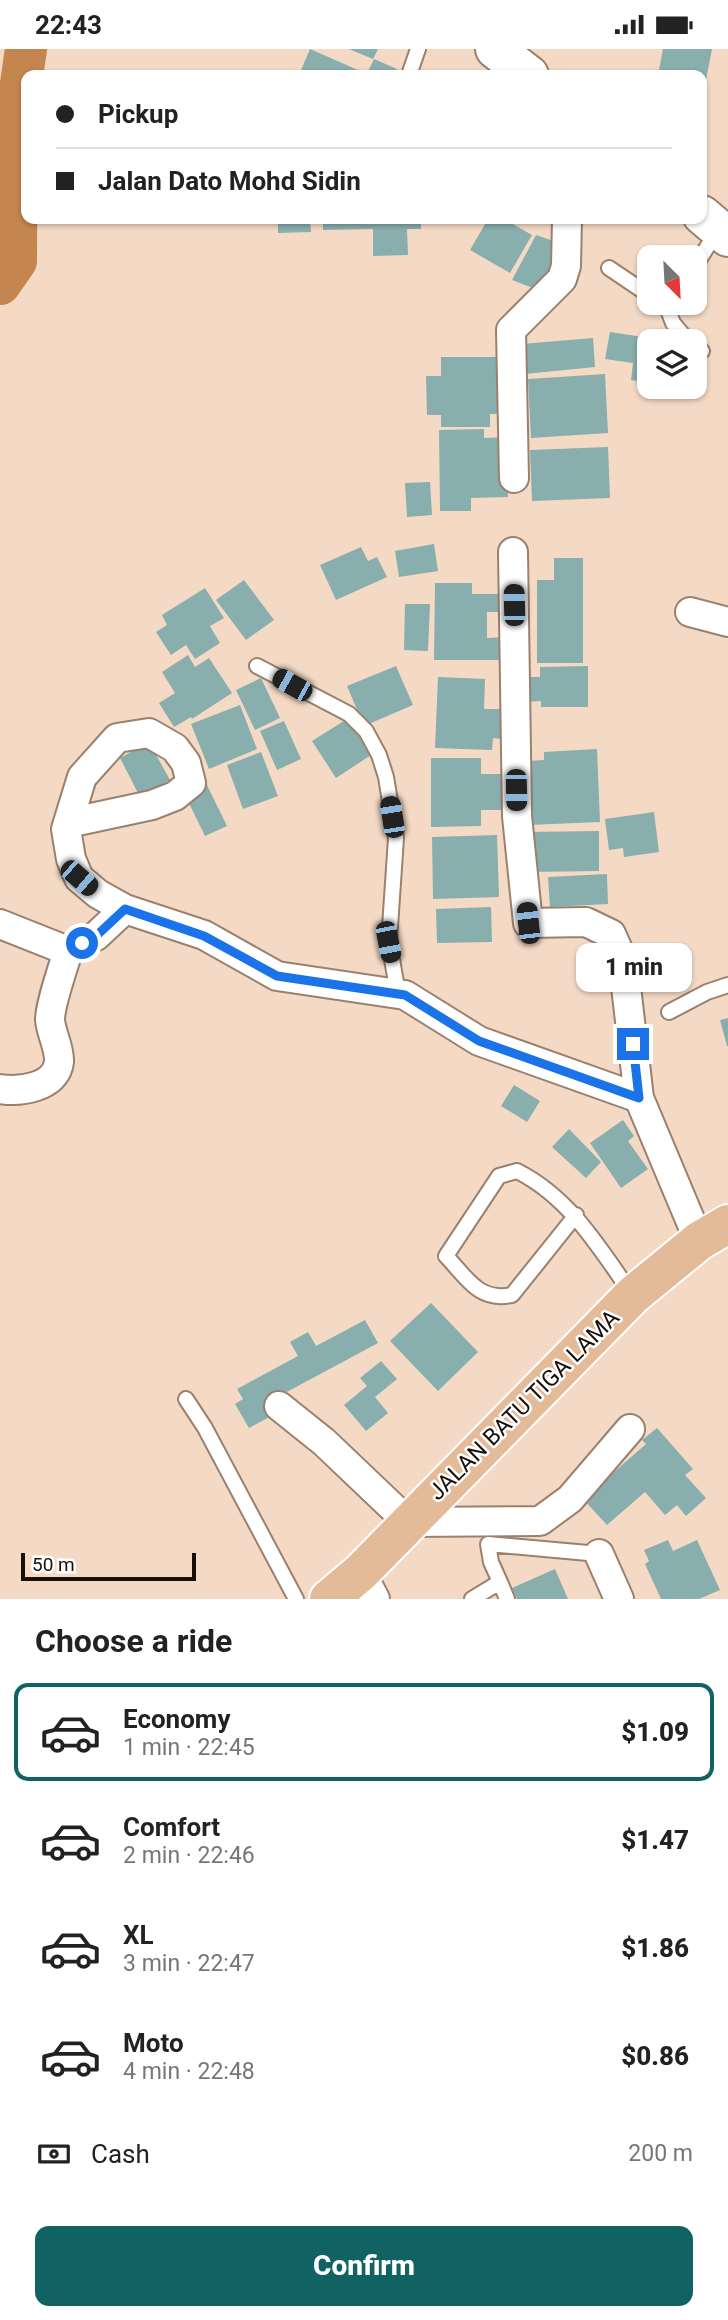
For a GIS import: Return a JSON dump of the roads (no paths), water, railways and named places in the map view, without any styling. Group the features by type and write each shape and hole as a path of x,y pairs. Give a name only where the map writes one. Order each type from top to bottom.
{"main road":[{"path":"495,49 522,70"},
{"name":"JALAN BATU TIGA LAMA","path":"329,1599 368,1585 408,1522 633,1295 714,1232"}],"street":[{"path":"514,478 511,330 562,279 566,266 567,224"},
{"path":"513,552 517,816 528,923 586,922 611,934 623,961 639,1098 714,1232"},
{"path":"690,613 728,622"},
{"path":"68,823 66,829 71,859 79,878 98,894 125,909 204,936 277,976 405,995 479,1041 639,1098"},
{"path":"0,1089 16,1091 35,1087 56,1071 59,1062 50,1017 68,951 96,936 125,909"},
{"path":"0,924 68,951"},
{"path":"279,1406 324,1442 408,1522 540,1521 570,1499 630,1429"},
{"path":"599,1554 619,1599"}],"lane":[{"path":"411,70 418,49"},
{"path":"706,245 716,227"},
{"path":"609,268 637,287"},
{"path":"257,666 349,714 366,731 379,755 386,777 396,838 388,942 398,994"},
{"path":"669,1013 707,992 728,985"},
{"path":"576,1215 512,1295 496,1298 478,1290 446,1256 499,1176 517,1171 534,1179 576,1215 633,1295"},
{"path":"186,1399 205,1427 296,1599"},
{"path":"507,1599 491,1562 488,1544 599,1554"},
{"path":"472,1599 500,1582"}],"waterway":[{"path":"23,70 26,49"},
{"path":"0,284 16,261 17,111 21,83"}]}
